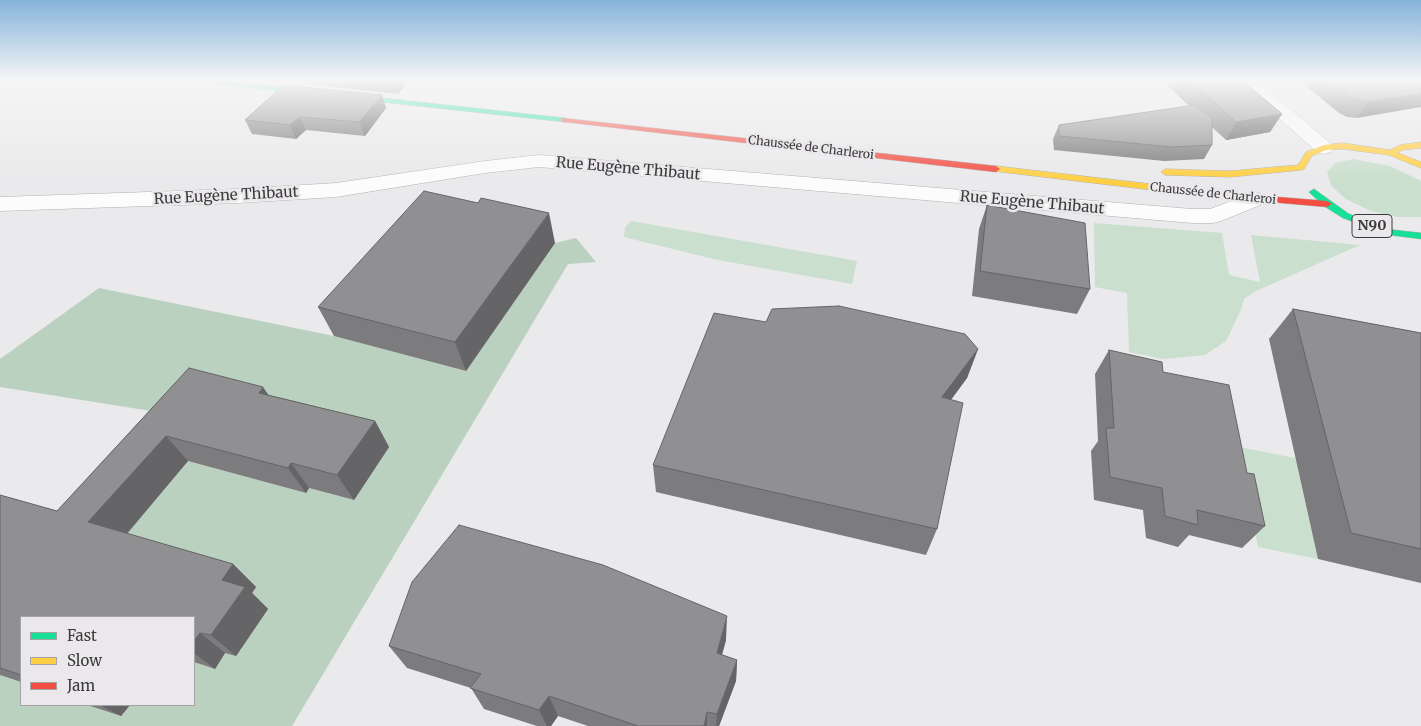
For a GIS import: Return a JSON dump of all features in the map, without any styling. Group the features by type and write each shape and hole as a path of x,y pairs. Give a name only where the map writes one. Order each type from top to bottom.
{"main road":[{"name":"Chaussée de Charleroi","path":"520,115 1254,199 1327,204"},
{"name":"Chaussée de Charleroi","path":"609,115 780,133"},
{"path":"1390,153 1400,148 1421,145"},
{"path":"1304,176 1309,154 1324,148 1351,146 1390,153 1421,165"},
{"name":"Chaussée de Charleroi","path":"1154,171 1183,174 1304,176"},
{"name":"N90","path":"1304,176 1327,204 1369,226 1393,233 1421,236"}],"street":[{"path":"1285,115 1324,148"},
{"name":"Rue Eugène Thibaut","path":"0,204 238,196 336,190 484,167 539,161 1192,216 1213,216 1254,199"}],"green space":[{"path":"1353,159 1390,166 1421,181 1421,217 1398,217 1371,211 1346,199 1331,185 1327,172 1335,163"},
{"path":"631,221 857,261 852,284 718,260 624,237 625,227"},
{"path":"1094,223 1222,233 1229,275 1260,282 1251,235 1360,245 1256,291 1244,299 1241,310 1226,341 1205,355 1163,359 1129,352 1127,293 1095,287"},
{"path":"576,238 596,262 568,264 292,726 0,726 0,675 20,682 20,706 90,706 121,716 129,706 195,706 195,662 215,669 246,602 255,587 116,546 188,461 306,493 309,488 353,500 189,417 0,387 0,359 99,288 334,336 466,371 555,243"},
{"path":"1239,447 1295,458 1318,559 1258,547"}],"building":[{"path":"251,115 365,115 359,122 300,117 290,125 245,120"},
{"path":"1128,115 1208,115 1212,118 1212,145 1172,147 1059,136 1059,125"},
{"path":"1228,115 1277,115 1236,122"},
{"path":"424,191 478,203 481,198 549,213 455,342 318,307"},
{"path":"987,205 1085,223 1090,289 980,271"},
{"path":"839,306 965,334 978,349 942,397 963,403 937,529 653,465 714,313 766,322 772,309"},
{"path":"1293,309 1421,333 1421,549 1351,533"},
{"path":"1109,350 1162,362 1163,372 1229,385 1247,473 1254,474 1265,526 1197,510 1198,525 1165,516 1162,488 1110,477 1106,428 1114,428"},
{"path":"189,368 263,387 259,393 375,421 337,475 291,463 288,468 166,436 88,522 233,564 222,580 245,587 211,635 200,633 195,640 195,616 20,616 20,675 0,668 0,495 57,511"},
{"path":"459,525 603,565 727,616 717,653 737,660 717,714 707,712 704,726 638,726 549,696 539,710 470,688 481,674 389,646 412,582"}],"traffic: fast":[{"path":"518,115 565,120"},
{"path":"1314,192 1327,204 1346,216 1393,233 1421,236"}],"traffic: slow":[{"path":"1391,153 1400,148 1421,145"},
{"path":"1301,167 1309,154 1324,148 1343,146 1391,153 1421,165"},
{"path":"1165,172 1230,174 1301,167"},
{"path":"996,169 1228,196"}],"traffic: jam":[{"path":"565,120 996,169"},
{"path":"1228,196 1327,204"}]}
